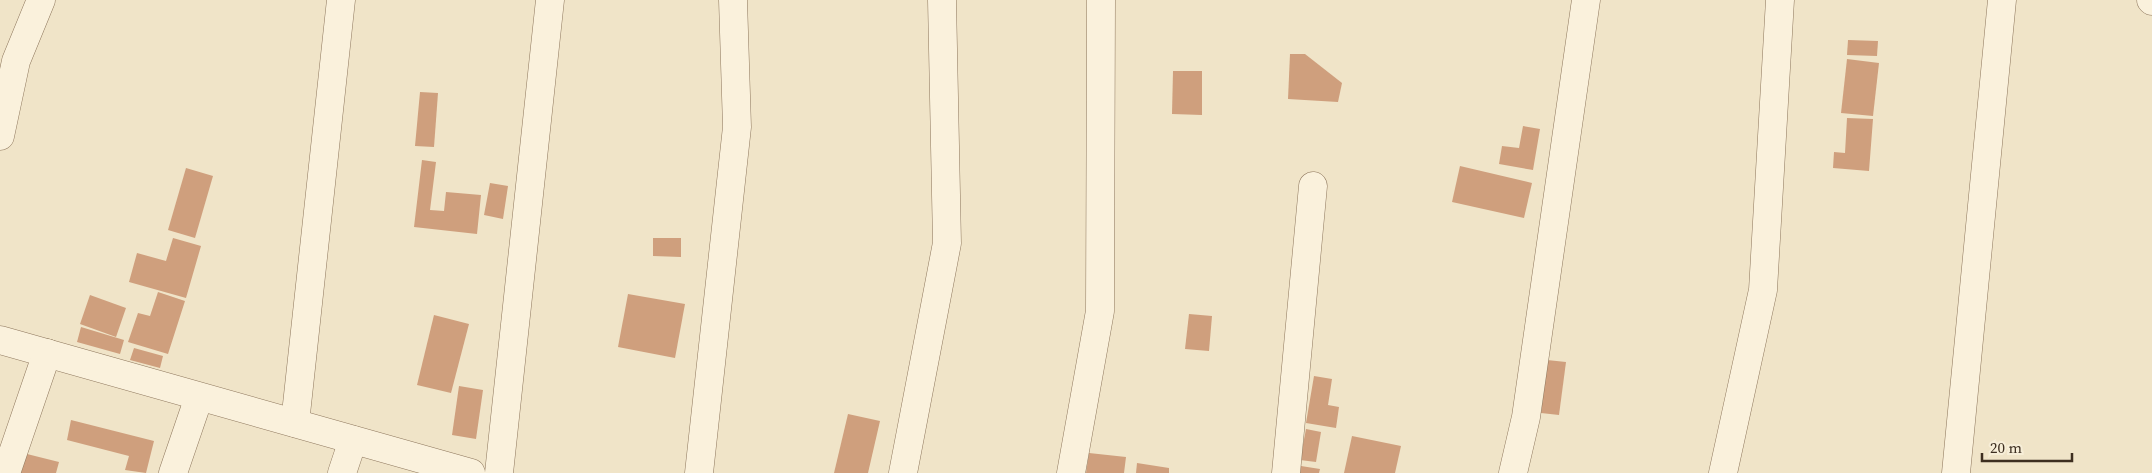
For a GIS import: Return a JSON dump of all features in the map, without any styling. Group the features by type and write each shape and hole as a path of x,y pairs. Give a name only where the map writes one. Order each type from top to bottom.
{"street":[{"path":"0,136 16,61 41,0"},
{"path":"295,423 341,0"},
{"path":"499,473 550,0"},
{"path":"699,473 737,126 733,0"},
{"path":"903,473 947,243 942,0"},
{"path":"1071,473 1100,311 1102,0"},
{"path":"1513,473 1526,417 1586,0"},
{"path":"1723,473 1764,290 1780,0"},
{"path":"1956,473 2002,0"},
{"path":"1286,473 1313,186"},
{"path":"0,340 471,473"},
{"path":"6,473 47,353"},
{"path":"173,473 199,397"},
{"path":"342,473 353,440"}],"building":[{"path":"1848,40 1878,41 1877,56 1847,55"},
{"path":"1290,54 1305,54 1342,83 1338,102 1288,99"},
{"path":"1847,59 1879,63 1873,116 1841,113"},
{"path":"1173,71 1202,71 1202,115 1172,114"},
{"path":"420,92 438,93 434,147 415,146"},
{"path":"1847,118 1873,119 1869,171 1833,168 1834,152 1845,153"},
{"path":"1523,126 1540,129 1533,170 1499,164 1502,146 1519,148"},
{"path":"422,160 436,162 430,210 444,211 446,192 481,195 477,234 414,227"},
{"path":"1460,166 1532,183 1524,218 1452,202"},
{"path":"186,168 213,176 195,238 168,230"},
{"path":"490,183 508,186 503,219 484,215"},
{"path":"173,238 201,246 186,298 129,282 137,253 166,261"},
{"path":"653,238 681,238 681,257 653,256"},
{"path":"158,292 185,301 168,354 128,342 138,313 150,316"},
{"path":"628,294 685,304 675,358 618,347"},
{"path":"90,295 126,308 116,337 80,324"},
{"path":"1189,314 1212,316 1209,351 1185,349"},
{"path":"434,315 469,324 451,393 417,385"},
{"path":"81,327 124,340 120,354 77,342"},
{"path":"134,348 163,356 160,368 130,360"},
{"path":"1547,360 1566,362 1559,415 1541,413"},
{"path":"1314,376 1332,379 1328,405 1339,407 1336,428 1306,423"},
{"path":"459,386 483,390 476,439 452,435"},
{"path":"848,414 880,421 868,473 834,473"},
{"path":"71,420 154,441 146,473 125,470 129,456 67,440"},
{"path":"1306,429 1321,432 1316,462 1300,460"},
{"path":"1352,436 1401,446 1395,473 1344,473"},
{"path":"23,453 59,462 56,473 17,473"},
{"path":"1089,453 1126,457 1124,473 1086,473"},
{"path":"1137,463 1169,468 1169,473 1136,473"},
{"path":"1301,466 1320,469 1319,473 1300,473"}]}
